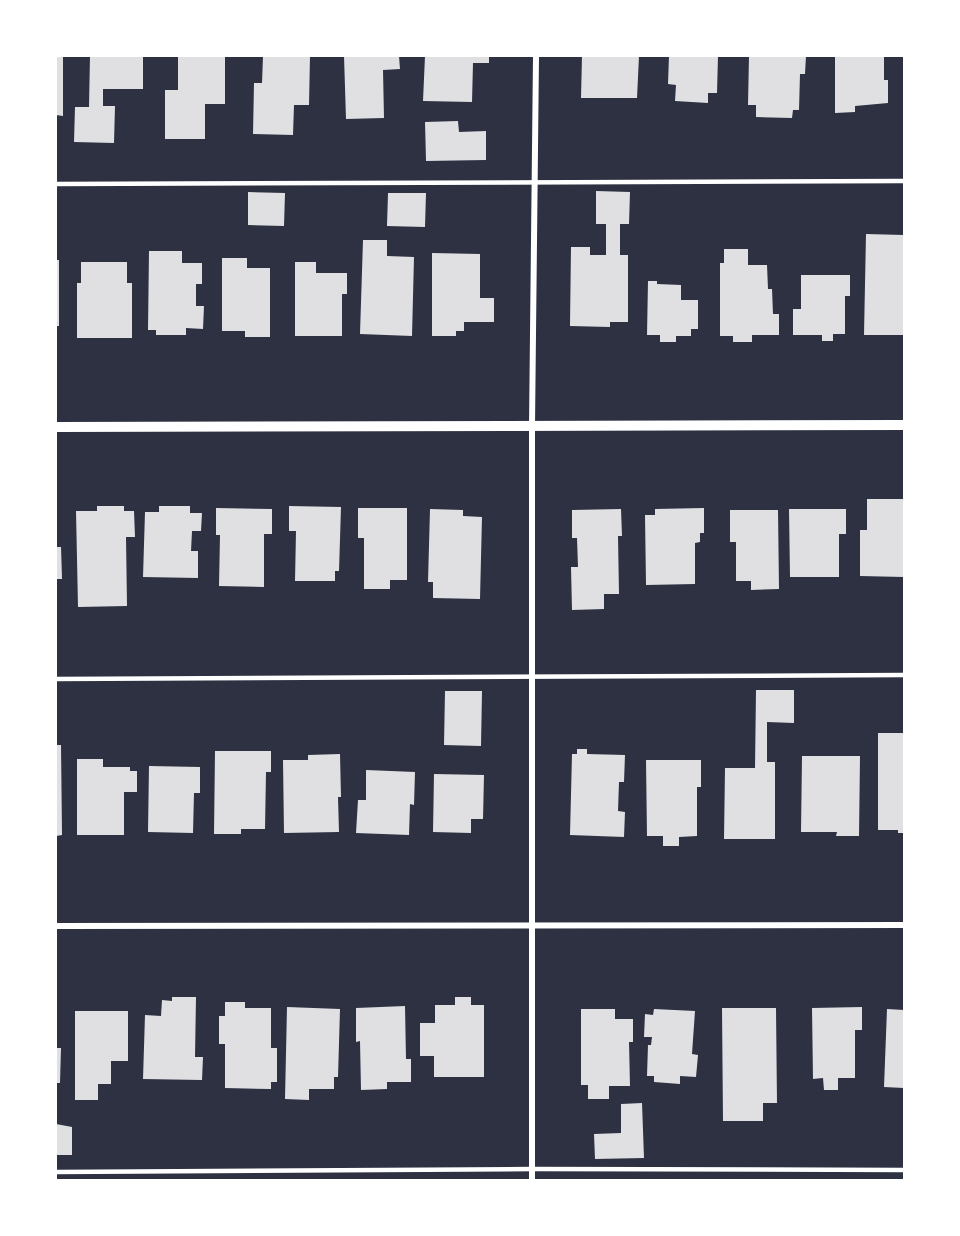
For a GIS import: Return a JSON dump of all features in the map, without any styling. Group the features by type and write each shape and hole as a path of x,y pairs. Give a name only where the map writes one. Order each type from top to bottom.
{"street":[{"path":"532,1180 534,927 532,427 536,56"},
{"path":"56,427 904,425"},
{"path":"56,926 904,925"}],"lane":[{"path":"56,184 904,181"},
{"path":"56,679 904,675"},
{"path":"56,1172 532,1169 904,1170"}],"building":[{"path":"56,56 63,56 63,116 56,115"},
{"path":"90,56 143,56 143,89 103,89 103,106 115,106 114,143 74,142 75,107 89,107"},
{"path":"178,56 225,56 225,104 205,104 205,139 165,139 165,90 178,90"},
{"path":"263,56 310,56 309,105 294,105 293,135 253,134 254,83 262,83"},
{"path":"344,56 399,56 400,69 383,70 384,118 346,119"},
{"path":"425,56 489,56 489,63 473,63 472,102 423,101"},
{"path":"582,56 639,56 637,98 581,98"},
{"path":"669,56 718,56 717,93 708,93 708,103 675,101 676,85 668,84"},
{"path":"749,56 806,56 805,74 800,74 799,110 793,110 792,118 756,117 756,105 748,105"},
{"path":"835,56 884,56 884,80 888,80 888,103 855,106 855,112 835,113"},
{"path":"458,121 459,132 486,131 486,160 426,161 425,122"},
{"path":"596,191 630,192 629,224 620,224 620,255 628,255 628,322 610,322 610,327 570,326 571,247 590,247 590,255 606,255 606,224 596,224"},
{"path":"248,192 285,193 284,226 248,225"},
{"path":"388,193 426,193 425,227 387,226"},
{"path":"866,234 904,235 904,335 864,335"},
{"path":"363,240 387,240 387,256 414,257 412,336 360,334"},
{"path":"724,249 748,249 748,265 767,265 768,289 772,289 773,314 779,314 779,335 752,335 752,342 733,342 733,336 720,336 720,263 724,263"},
{"path":"149,251 182,251 182,263 202,263 202,284 196,284 196,306 204,306 203,329 186,328 186,335 156,335 156,330 148,330"},
{"path":"432,253 480,254 480,298 494,298 494,322 464,322 464,331 456,331 456,336 432,336"},
{"path":"222,258 247,258 247,268 270,268 270,337 245,337 245,331 222,331"},
{"path":"56,260 59,260 59,326 56,326"},
{"path":"81,262 127,262 127,283 132,283 132,338 77,338 77,283 81,283"},
{"path":"295,262 316,262 316,273 347,273 347,294 342,294 342,336 295,336"},
{"path":"801,275 850,275 850,296 845,296 845,334 833,334 833,341 822,341 822,335 793,335 793,309 801,309"},
{"path":"648,281 657,281 657,284 681,285 681,300 698,300 698,329 691,329 691,336 676,336 676,342 660,342 660,335 647,335"},
{"path":"867,499 904,499 904,577 860,576 860,530 867,530"},
{"path":"97,506 124,506 124,511 134,511 135,537 126,537 127,606 78,607 76,511 97,511"},
{"path":"159,506 190,506 190,513 202,513 201,531 192,531 191,551 198,551 198,578 143,577 145,512 159,512"},
{"path":"289,506 341,507 339,571 335,571 335,581 295,581 296,531 289,531"},
{"path":"216,508 272,509 272,534 264,534 264,587 219,586 220,535 216,535"},
{"path":"358,508 407,508 407,580 390,580 390,589 364,589 364,538 358,538"},
{"path":"704,508 704,533 700,533 700,542 695,543 695,584 646,585 645,515 655,515 655,509"},
{"path":"430,509 463,510 463,516 482,517 480,599 433,598 433,582 428,582"},
{"path":"621,509 622,536 618,536 619,594 604,594 604,609 572,610 571,567 578,567 577,538 572,538 572,510"},
{"path":"789,509 846,509 846,534 839,534 839,577 790,577"},
{"path":"730,510 778,510 779,589 751,590 751,581 736,581 736,542 730,542"},
{"path":"56,547 61,547 62,579 56,579"},
{"path":"756,690 794,690 794,723 767,722 767,762 775,762 775,839 724,839 725,768 755,768"},
{"path":"445,691 482,691 481,746 444,745"},
{"path":"878,733 904,733 904,833 898,833 898,830 878,830"},
{"path":"56,745 61,745 62,835 56,836"},
{"path":"577,749 587,749 587,754 625,755 624,782 619,782 618,811 625,812 624,837 570,835 572,754 577,754"},
{"path":"215,751 271,751 271,772 266,772 265,829 241,829 241,834 214,834"},
{"path":"340,754 339,832 284,833 283,760 308,760 308,755"},
{"path":"802,756 860,756 859,836 836,836 837,832 801,832"},
{"path":"77,759 103,759 103,767 130,767 130,771 137,771 137,792 124,792 124,835 77,835"},
{"path":"646,760 701,760 701,787 697,787 697,836 679,837 679,846 663,846 663,836 647,836"},
{"path":"149,766 200,767 200,793 194,793 193,833 148,832"},
{"path":"366,770 415,772 414,805 410,804 409,835 356,833 358,800 366,800"},
{"path":"434,774 484,775 483,819 471,819 471,833 433,832"},
{"path":"172,997 196,997 195,1057 203,1057 202,1080 143,1079 145,1015 161,1016 162,1000 172,1001"},
{"path":"455,997 471,997 471,1005 484,1005 484,1077 434,1077 434,1056 420,1056 420,1023 435,1023 435,1005 455,1005"},
{"path":"225,1002 245,1002 245,1008 271,1008 271,1048 277,1048 277,1082 271,1082 271,1089 225,1088 225,1044 219,1044 219,1016 225,1016"},
{"path":"405,1006 406,1059 411,1059 411,1082 387,1082 387,1089 361,1090 360,1041 356,1042 356,1008"},
{"path":"287,1007 340,1009 338,1077 334,1077 334,1089 309,1089 309,1100 285,1099"},
{"path":"862,1007 862,1030 855,1030 855,1078 838,1078 838,1090 824,1090 823,1078 813,1079 812,1008"},
{"path":"722,1008 776,1008 777,1103 763,1103 763,1121 723,1121"},
{"path":"581,1009 615,1009 615,1019 633,1019 633,1042 629,1042 630,1086 609,1086 609,1099 588,1099 588,1085 581,1085"},
{"path":"654,1009 695,1011 692,1054 698,1055 696,1077 680,1076 680,1084 654,1082 654,1076 647,1076 648,1045 651,1045 652,1037 644,1037 645,1014 653,1015"},
{"path":"887,1009 904,1010 904,1088 884,1087"},
{"path":"75,1011 128,1011 128,1061 111,1061 111,1084 98,1084 98,1100 75,1100"},
{"path":"56,1048 61,1048 60,1083 56,1083"},
{"path":"642,1103 644,1158 595,1159 594,1134 621,1133 621,1104"},
{"path":"56,1124 72,1127 72,1155 56,1155"}]}
